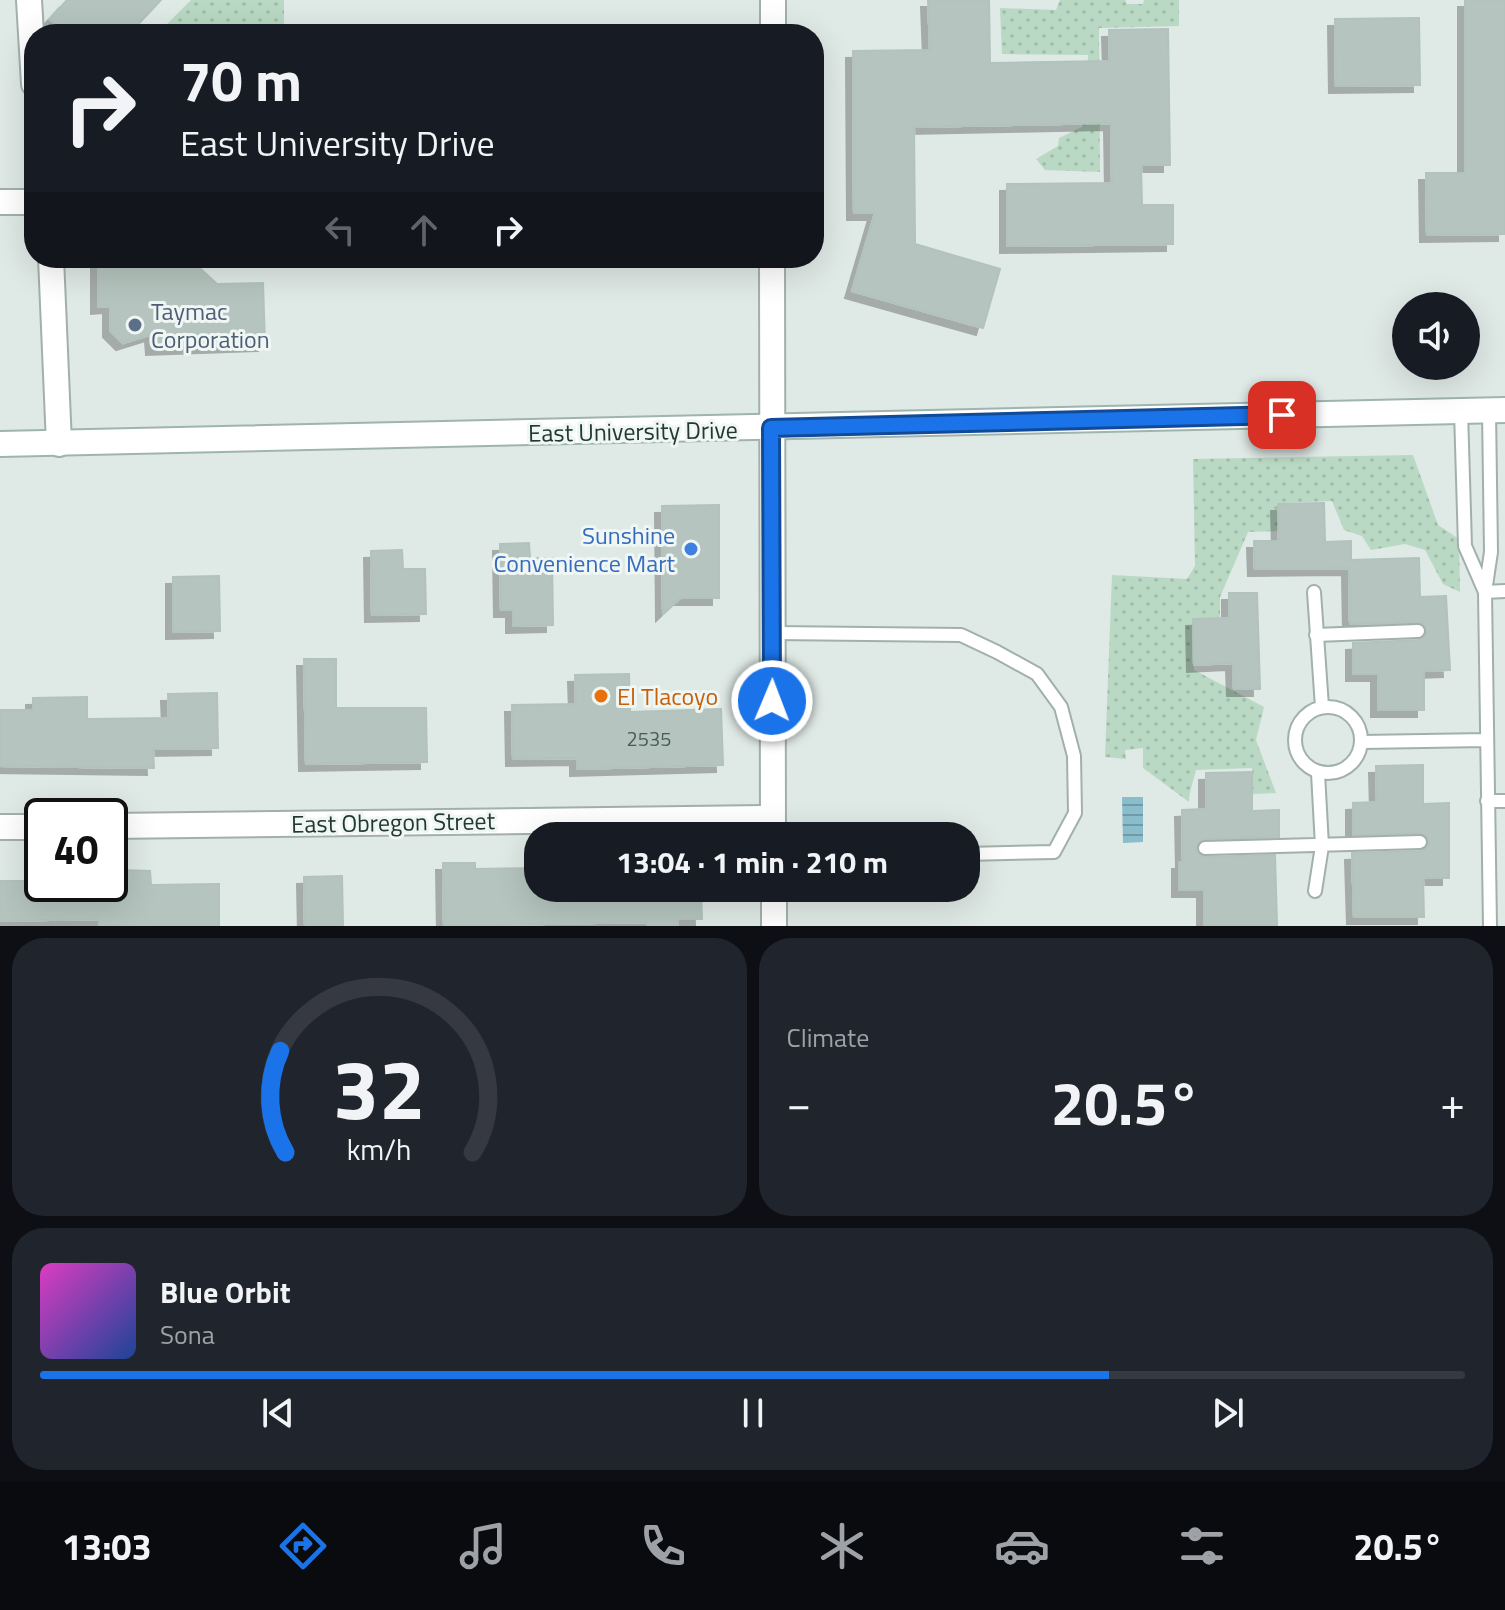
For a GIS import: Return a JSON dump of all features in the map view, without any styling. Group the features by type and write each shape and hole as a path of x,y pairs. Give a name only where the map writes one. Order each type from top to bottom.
{"street":[{"path":"29,0 30,24"},
{"path":"773,0 773,24"},
{"path":"0,202 24,202"},
{"path":"51,268 59,444"},
{"path":"772,268 772,822"},
{"name":"East University Drive","path":"0,444 1497,410"},
{"name":"East Obregon Street","path":"128,826 524,827"},
{"path":"0,827 24,827"},
{"path":"774,902 774,926"}],"lane":[{"path":"1490,926 1485,592 1491,552 1497,410"},
{"path":"1461,411 1465,546 1485,592"},
{"path":"1485,592 1505,591"},
{"path":"1314,592 1322,707"},
{"path":"1316,635 1418,631"},
{"path":"773,633 961,635 1037,674 1061,707 1074,756 1075,813 1054,852 980,854"},
{"path":"1322,707 1343,710 1352,717 1359,726 1362,742 1357,758 1350,767 1340,772 1318,773 1300,760 1294,738 1303,718 1322,707"},
{"path":"1362,742 1486,740"},
{"path":"1315,891 1322,846 1318,773"},
{"path":"1487,801 1505,801"},
{"path":"1205,848 1420,842"}],"green space":[{"path":"191,0 284,0 284,24 167,24"},
{"path":"1060,0 1125,0 1127,4 1143,4 1144,0 1179,0 1179,26 1099,28 1100,172 1045,170 1036,159 1058,146 1059,138 1082,127 1087,107 1088,55 1002,54 1000,8 1056,10"},
{"path":"1413,455 1438,525 1459,539 1460,592 1443,584 1425,550 1405,544 1371,550 1362,536 1344,530 1332,501 1283,503 1279,531 1248,532 1220,597 1220,618 1194,619 1194,670 1264,707 1256,740 1276,793 1253,794 1252,768 1196,770 1189,802 1143,768 1143,748 1125,750 1126,759 1105,757 1112,575 1187,579 1195,566 1193,459"}],"water":[{"path":"1122,797 1143,797 1143,842 1123,843"}],"building":[{"path":"67,0 161,0 138,24 55,24 50,19"},
{"path":"928,0 989,0 990,63 1110,61 1109,30 1168,29 1170,165 1141,165 1142,205 1173,205 1173,244 1007,246 1007,184 1112,183 1111,123 914,127 915,244 1000,269 983,328 852,291 875,213 854,213 853,51 930,50"},
{"path":"1465,0 1505,0 1505,234 1427,235 1426,173 1465,173"},
{"path":"1419,18 1420,85 1336,86 1335,19"},
{"path":"98,268 200,268 217,284 263,283 265,344 153,348 152,334 123,343 110,330 110,306 98,307"},
{"path":"1324,503 1325,542 1351,541 1351,560 1419,558 1420,597 1446,596 1450,670 1424,671 1424,710 1378,710 1378,674 1353,674 1353,643 1419,640 1426,634 1423,623 1350,624 1349,568 1255,569 1254,541 1279,541 1278,504"},
{"name":"Sunshine Convenience Mart","path":"719,505 719,598 680,598 663,614 662,506"},
{"path":"529,543 530,558 552,558 553,625 513,626 513,610 501,610 500,544"},
{"path":"402,550 403,569 425,569 426,614 372,615 371,551"},
{"path":"219,576 220,631 173,632 173,577"},
{"path":"1229,593 1257,593 1260,689 1234,689 1233,663 1194,665 1193,619 1229,618"},
{"path":"304,659 336,659 336,708 426,708 427,762 306,764"},
{"path":"629,674 630,712 721,709 723,765 577,769 577,758 513,759 512,705 576,704 575,675"},
{"path":"217,693 218,748 153,749 154,768 0,766 0,710 33,710 33,698 87,697 87,719 169,718 168,694"},
{"path":"1423,765 1423,804 1449,803 1449,878 1423,878 1424,917 1354,917 1352,853 1420,851 1429,843 1427,837 1420,833 1353,835 1353,803 1377,802 1376,766"},
{"path":"1252,772 1252,811 1279,810 1279,837 1205,839 1198,843 1196,849 1205,857 1275,855 1277,925 1204,926 1204,890 1179,890 1179,862 1183,862 1182,810 1206,809 1206,773"},
{"path":"443,863 475,863 475,869 524,868 524,902 701,902 702,919 678,919 678,926 647,926 647,922 444,926"},
{"path":"128,870 150,871 151,885 219,884 219,926 99,926 99,919 0,921 0,881 24,881 24,902 128,902"},
{"path":"342,876 343,926 305,926 304,877"}],"place":[{"name":"Taymac Corporation","path":"135,325"},
{"name":"Sunshine Convenience Mart","path":"691,549"},
{"name":"El Tlacoyo","path":"601,696"}],"route":[{"path":"772,701 771,428 1282,415"}]}
